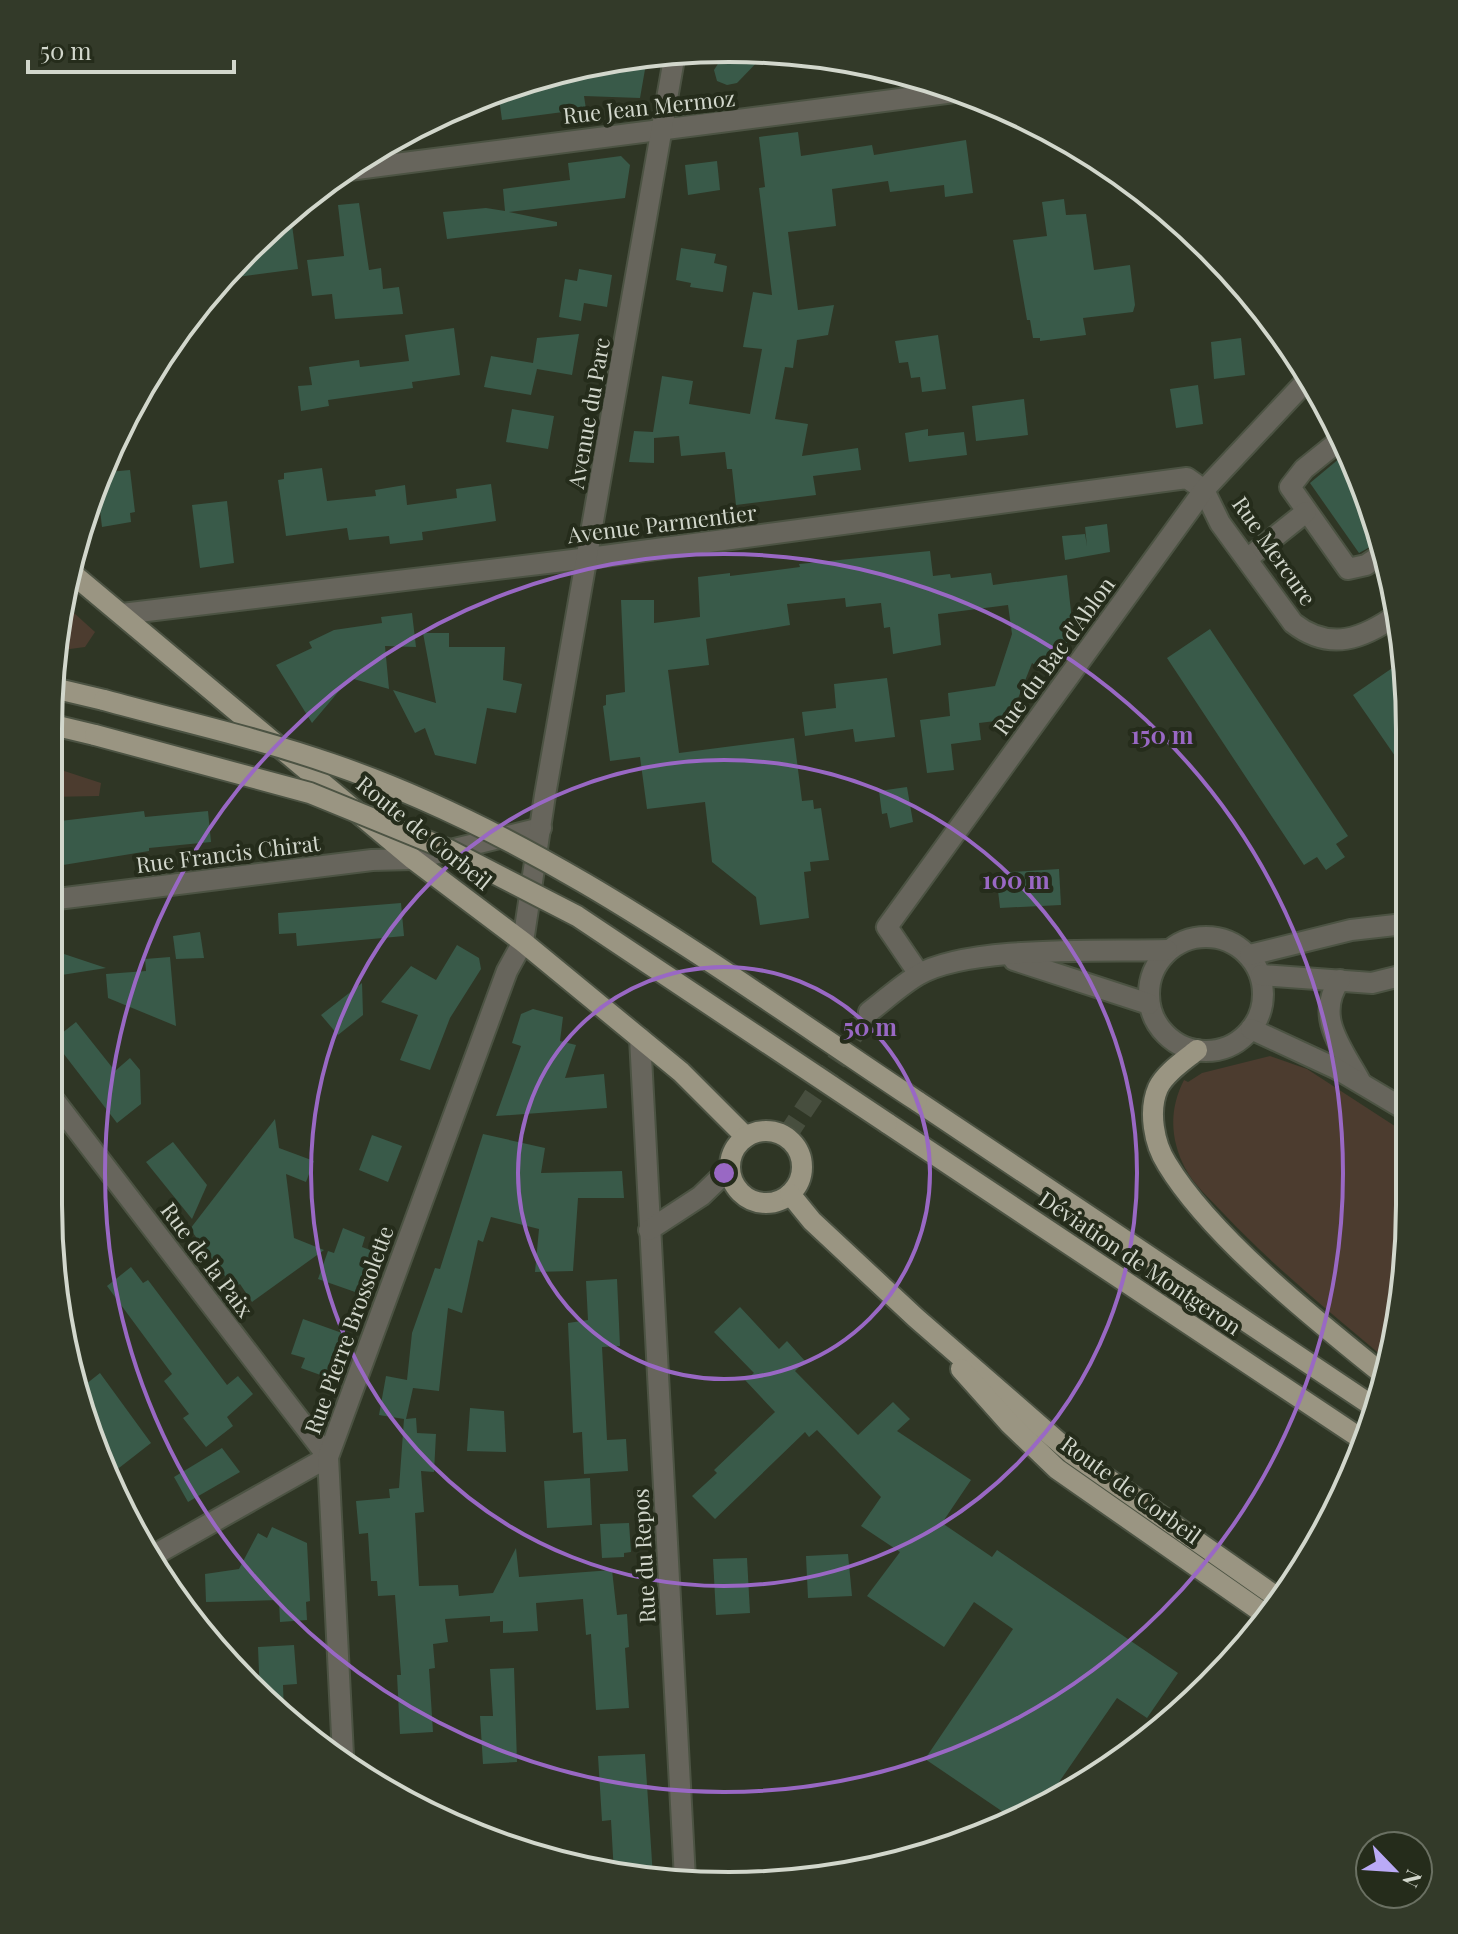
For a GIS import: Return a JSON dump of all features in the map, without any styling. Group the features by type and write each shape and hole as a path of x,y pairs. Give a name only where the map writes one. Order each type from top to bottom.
{"main road":[{"name":"Route de Corbeil","path":"80,579 413,859 523,942 681,1072 746,1137"},
{"name":"Déviation de Montgeron","path":"63,690 332,764 462,818 595,888 1366,1402"},
{"name":"Déviation de Montgeron","path":"62,727 310,793 447,849 577,916 1354,1436"},
{"path":"1197,1050 1159,1087 1154,1113 1155,1134 1166,1163 1218,1227 1268,1275 1375,1368"},
{"path":"769,1131 794,1144 802,1165 801,1176 790,1194 769,1203 747,1198 738,1190 730,1168 732,1156 746,1137 769,1131"},
{"name":"Route de Corbeil","path":"790,1194 812,1221 916,1318 1071,1453 1271,1593"},
{"name":"Route de Corbeil","path":"916,1318 1010,1424 1057,1469 1259,1610"}],"street":[{"name":"Avenue du Parc","path":"523,942 673,64"},
{"name":"Rue Jean Mermoz","path":"369,167 935,95"},
{"name":"Rue du Bac d'Ablon","path":"919,974 887,927 1204,490 1301,386"},
{"path":"1332,446 1304,469 1290,487 1348,569 1374,560"},
{"name":"Avenue Parmentier","path":"122,614 589,558 1187,478 1204,490"},
{"name":"Rue Mercure","path":"1204,490 1220,523 1293,623 1318,639 1338,642 1357,639 1387,621"},
{"path":"1247,559 1306,512"},
{"path":"413,859 541,828"},
{"name":"Rue Francis Chirat","path":"62,898 372,860 413,859"},
{"path":"1250,955 1351,930 1396,925"},
{"path":"869,1012 919,974 956,960 994,955 1167,950 1193,939 1207,938 1223,940 1250,955 1261,975 1263,997 1251,1029 1230,1047 1197,1050 1185,1047 1162,1030 1149,1004 1155,965 1167,950"},
{"name":"Rue Pierre Brossolette","path":"343,1749 328,1457 507,971 523,942"},
{"path":"994,955 1149,1004"},
{"path":"1261,975 1372,983 1396,977"},
{"path":"1340,980 1330,994 1327,1010 1361,1083"},
{"path":"1251,1029 1361,1083 1396,1104"},
{"name":"Rue du Repos","path":"640,1038 685,1871"},
{"name":"Rue de la Paix","path":"62,1110 328,1457"},
{"path":"649,1230 701,1196 730,1168"},
{"path":"160,1552 328,1457"}],"shaded area":[{"path":"73,612 95,632 85,647 67,649"},
{"path":"62,770 101,783 99,796 62,797"},
{"path":"1270,1056 1307,1069 1396,1127 1395,1249 1379,1353 1263,1253 1189,1174 1176,1146 1174,1113 1184,1080 1188,1082 1202,1073"}],"building":[{"path":"719,62 757,63 737,83 727,85 717,81 714,70"},
{"path":"645,68 640,98 584,96 586,109 502,120 500,103 515,97 599,75"},
{"path":"798,132 801,156 872,145 874,155 966,140 973,193 945,197 944,185 890,192 888,181 832,189 836,226 788,232 798,310 834,305 828,335 797,340 793,368 785,367 775,419 808,424 802,456 858,448 861,470 813,476 816,495 736,505 732,469 727,469 725,452 681,456 679,436 654,438 654,463 629,462 634,431 653,432 662,376 693,381 689,404 750,414 762,349 743,347 753,292 772,295 759,188 765,187 759,137"},
{"path":"621,156 630,165 625,198 509,212 557,222 557,226 447,239 443,212 486,208 505,211 503,189 570,180 568,163"},
{"path":"717,161 720,190 688,195 685,165"},
{"path":"1064,199 1066,215 1086,214 1094,270 1130,265 1135,305 1133,312 1083,318 1086,335 1040,341 1040,338 1033,338 1030,320 1027,320 1013,240 1047,236 1042,202"},
{"path":"359,203 369,270 381,268 383,289 399,287 403,314 335,319 332,294 312,296 307,260 344,256 338,205"},
{"path":"292,225 298,269 239,277"},
{"path":"681,248 716,254 714,263 727,266 723,292 690,287 691,283 676,280"},
{"path":"579,269 612,275 607,307 584,303 581,321 559,317 565,279 577,281"},
{"path":"454,328 460,375 412,382 413,388 328,400 329,406 301,411 298,386 312,385 309,367 359,360 360,367 409,361 405,335"},
{"path":"579,334 572,375 537,369 531,395 484,387 491,356 533,363 537,338"},
{"path":"938,335 946,389 922,392 920,377 911,378 908,362 899,363 895,341"},
{"path":"1241,338 1245,375 1214,379 1211,342"},
{"path":"1198,385 1203,424 1176,428 1170,389"},
{"path":"1024,399 1028,435 976,441 972,406"},
{"path":"512,409 554,416 548,449 506,442"},
{"path":"928,429 928,436 964,432 967,455 909,462 905,433"},
{"path":"1338,459 1370,547 1359,553 1310,483"},
{"path":"322,468 327,501 376,496 375,490 405,485 407,505 457,498 456,489 491,484 496,521 422,532 423,540 390,544 389,536 349,540 347,528 286,536 278,480 284,479 284,473"},
{"path":"130,470 135,512 130,513 131,522 102,527 100,508 114,471"},
{"path":"227,501 234,563 200,568 192,505"},
{"path":"1107,524 1110,552 1065,560 1062,536 1085,534 1087,546 1085,527"},
{"path":"930,551 933,576 950,574 951,578 991,573 993,585 1067,575 1074,639 1049,675 1032,663 1017,701 1019,718 979,723 981,740 951,744 954,770 927,773 920,720 950,716 948,693 995,686 1012,634 1008,605 938,614 941,645 893,654 890,627 884,628 881,603 846,607 845,598 787,604 790,625 706,639 709,665 668,670 679,753 794,738 802,801 813,800 814,809 821,808 829,860 810,862 811,871 804,872 809,918 760,925 756,897 712,862 705,802 647,809 640,757 610,761 603,706 606,705 606,695 625,692 621,600 654,600 654,623 700,617 698,577 730,573 730,576 800,567 799,564"},
{"path":"412,613 416,647 385,646 389,689 350,678 312,723 276,665 312,648 309,642 334,630 382,623 381,617"},
{"path":"1210,629 1348,836 1336,844 1345,857 1326,870 1317,857 1304,865 1167,658"},
{"path":"423,633 449,633 449,647 505,647 503,680 522,684 516,713 487,708 476,764 435,755 425,728 415,733 393,690 436,703"},
{"path":"1393,668 1396,757 1353,695"},
{"path":"887,678 895,737 855,742 853,729 805,736 802,712 836,708 834,684"},
{"path":"907,787 913,822 890,828 887,813 882,814 879,791"},
{"path":"144,811 145,817 208,811 211,842 149,848 149,851 62,865 62,821"},
{"path":"1059,869 1061,905 1000,908 996,873"},
{"path":"401,903 404,936 297,946 296,933 279,934 278,913"},
{"path":"200,932 204,958 176,959 173,936"},
{"path":"457,945 479,958 481,969 450,1018 430,1070 400,1060 418,1015 381,1002 411,966 436,980"},
{"path":"62,953 106,968 62,975"},
{"path":"170,957 176,1026 108,998 106,974 146,971 145,959"},
{"path":"362,983 363,1015 338,1035 321,1015"},
{"path":"533,1009 563,1017 560,1041 576,1045 565,1078 604,1074 607,1108 496,1116 521,1046 512,1043 521,1014"},
{"path":"76,1022 115,1071 130,1058 140,1070 141,1104 117,1123 62,1052 62,1033"},
{"path":"275,1119 279,1148 314,1161 306,1182 286,1174 294,1238 324,1250 252,1302 240,1284 234,1288 190,1229"},
{"path":"483,1134 545,1148 541,1173 622,1171 624,1198 578,1198 573,1271 535,1272 539,1229 491,1217 483,1242 478,1240 462,1313 448,1308 439,1391 413,1388 406,1419 416,1418 417,1433 436,1434 434,1472 421,1471 424,1512 415,1513 419,1586 458,1585 459,1596 493,1593 516,1548 519,1577 612,1570 617,1615 627,1614 629,1647 625,1648 629,1708 596,1710 591,1634 586,1635 583,1599 536,1603 538,1631 503,1633 503,1621 490,1622 490,1616 445,1619 448,1642 433,1644 435,1668 429,1669 433,1732 400,1734 397,1675 401,1675 395,1595 378,1596 377,1581 371,1581 368,1533 359,1534 356,1501 390,1498 389,1489 399,1488 404,1419 379,1415 386,1376 407,1380 412,1333 435,1268 440,1269"},
{"path":"372,1135 402,1146 388,1182 359,1170"},
{"path":"173,1142 207,1185 192,1219 146,1162"},
{"path":"343,1228 365,1237 362,1247 373,1251 358,1293 318,1279 328,1251 334,1253"},
{"path":"131,1267 143,1283 148,1280 227,1385 238,1376 253,1394 227,1417 233,1426 206,1447 183,1418 189,1414 164,1381 172,1374 107,1286"},
{"path":"617,1279 620,1346 602,1347 607,1440 626,1439 628,1471 584,1474 582,1432 573,1433 568,1323 588,1320 586,1281"},
{"path":"740,1307 779,1349 787,1341 805,1361 795,1371 858,1435 893,1402 910,1419 897,1431 971,1480 942,1523 992,1557 997,1550 1178,1673 1147,1718 1117,1698 1056,1786 1003,1812 925,1759 1013,1629 974,1602 944,1647 867,1596 900,1552 861,1526 881,1497 817,1430 809,1437 805,1432 715,1519 692,1496 717,1473 714,1470 775,1412 745,1380 754,1373 714,1332"},
{"path":"303,1319 342,1333 326,1377 301,1368 305,1358 291,1354"},
{"path":"100,1373 151,1443 117,1469 97,1419 87,1384"},
{"path":"470,1408 504,1411 506,1452 467,1451"},
{"path":"222,1448 240,1472 188,1502 174,1477"},
{"path":"590,1478 592,1525 547,1528 544,1481"},
{"path":"629,1523 631,1552 624,1553 624,1557 602,1558 600,1524"},
{"path":"272,1527 307,1543 310,1601 306,1602 307,1620 280,1622 279,1600 206,1602 205,1574 239,1569 258,1533 267,1538"},
{"path":"848,1554 852,1596 808,1598 806,1556"},
{"path":"747,1558 750,1613 716,1615 713,1559"},
{"path":"294,1645 297,1684 283,1685 284,1701 259,1679 258,1647"},
{"path":"514,1668 517,1762 483,1764 480,1716 493,1716 490,1669"},
{"path":"645,1754 652,1867 613,1861 611,1820 602,1821 598,1756"}],"tunnel":[{"path":"786,1137 869,1012"}]}
